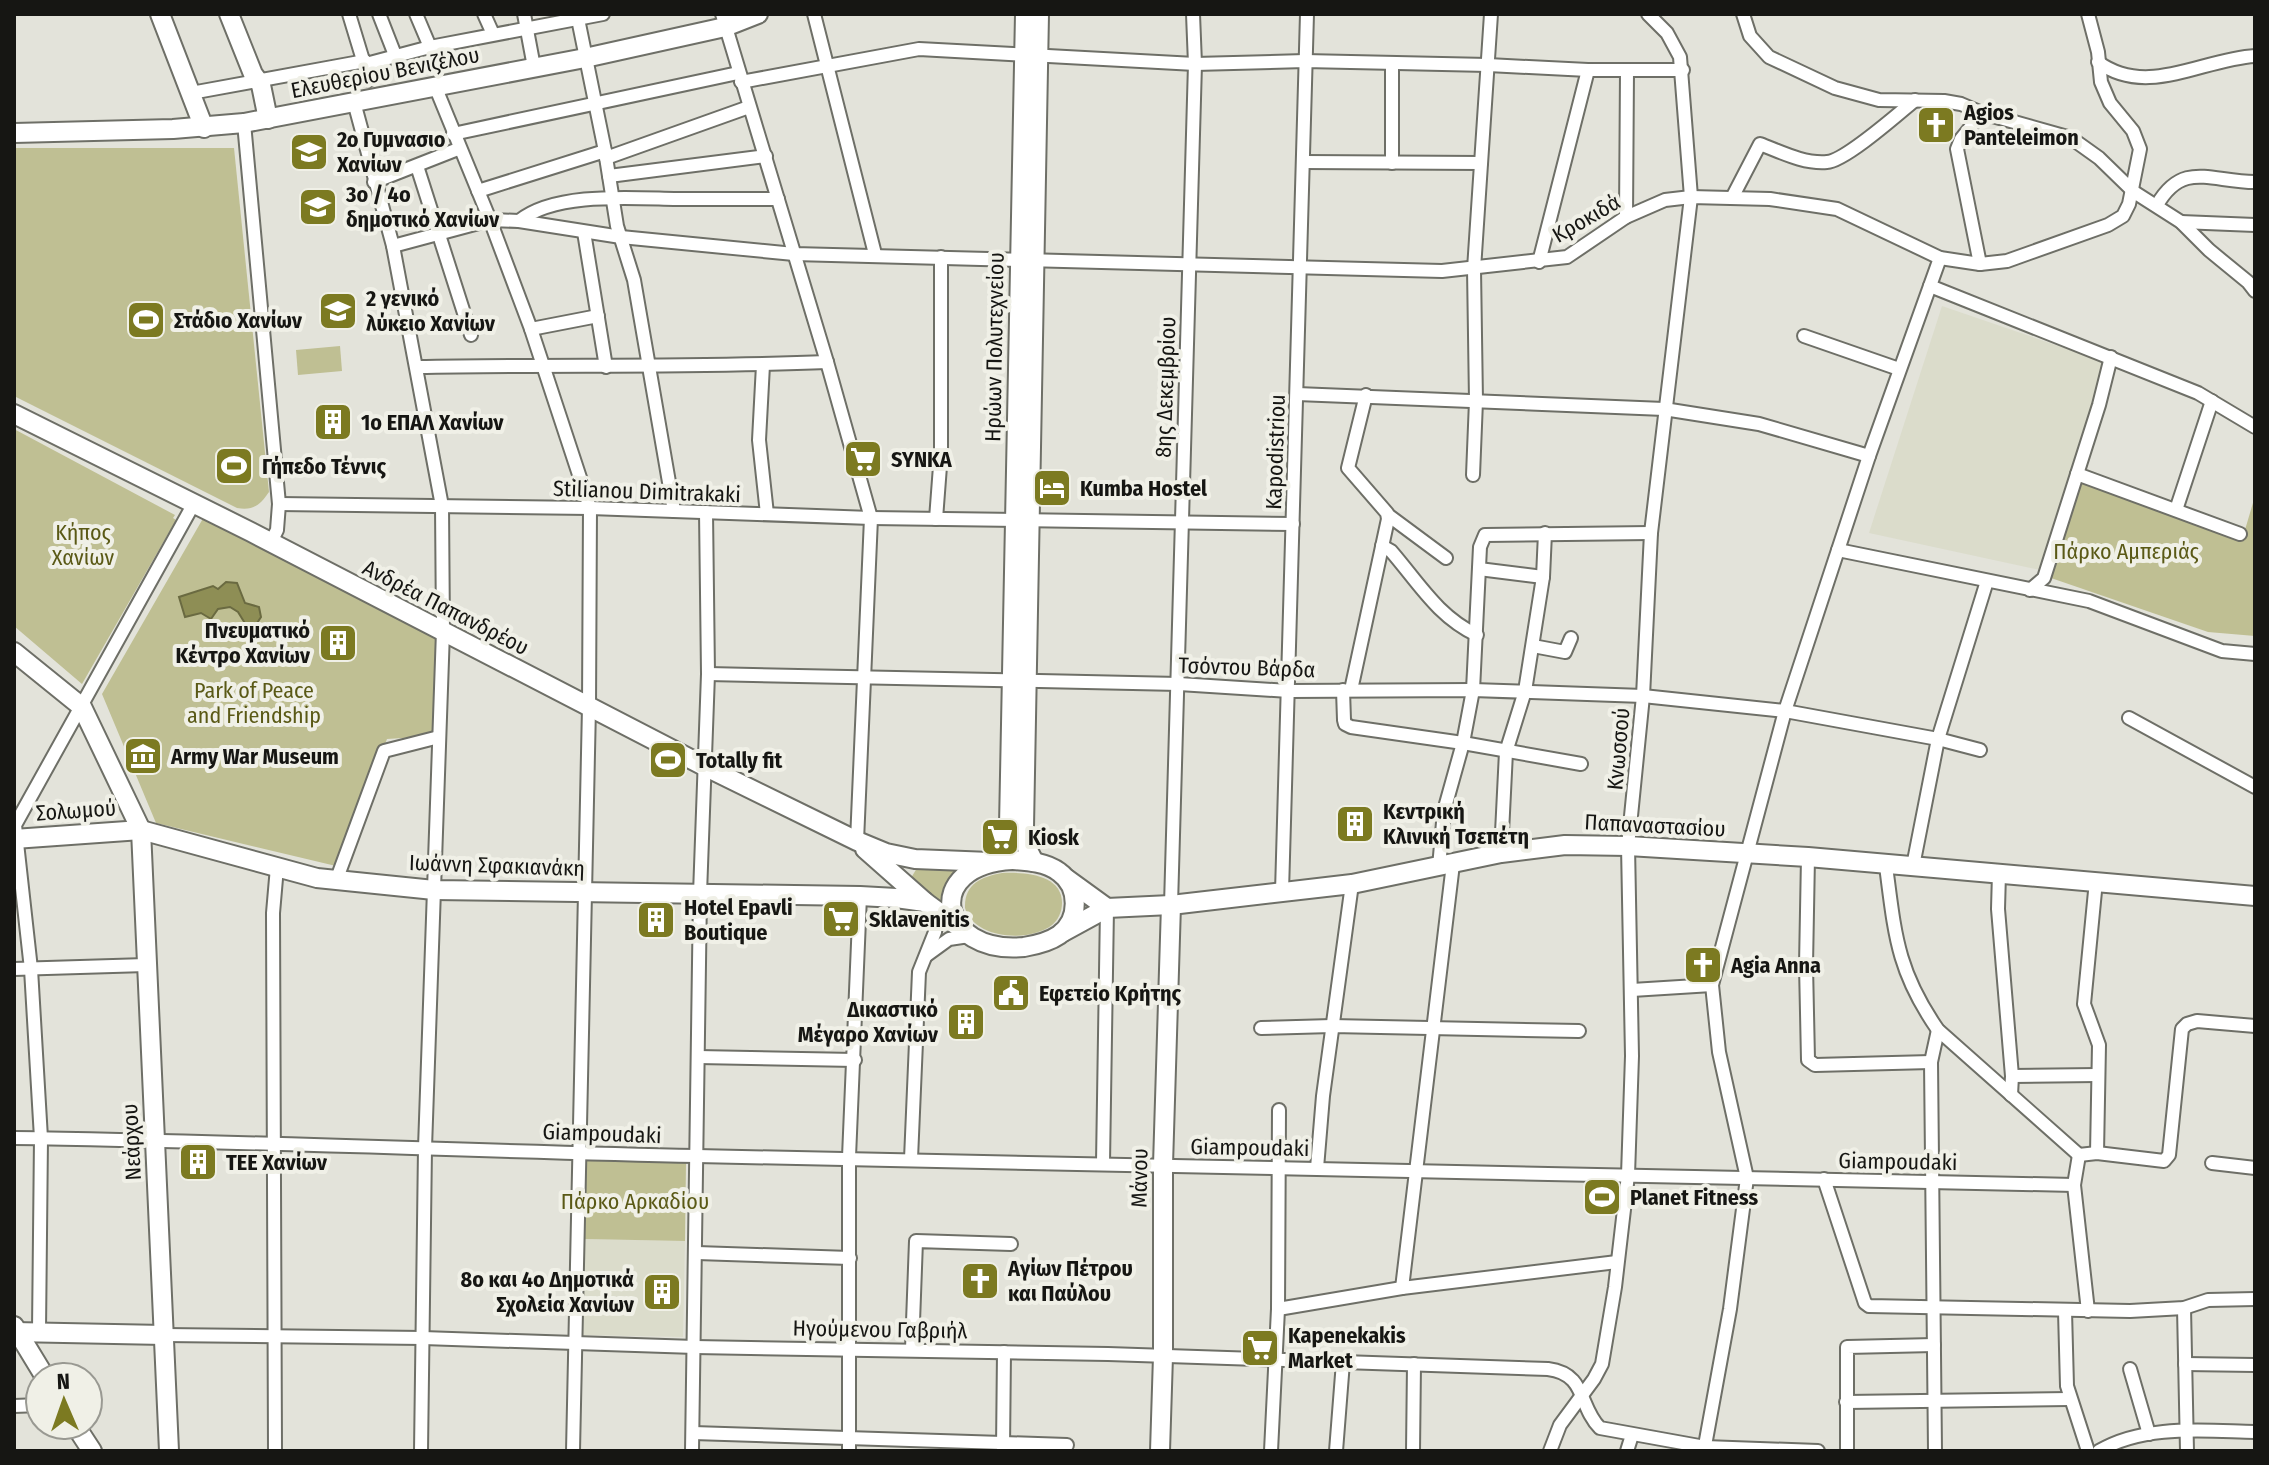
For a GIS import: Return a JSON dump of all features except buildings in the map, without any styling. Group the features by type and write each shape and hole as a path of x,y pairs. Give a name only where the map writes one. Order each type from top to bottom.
{"main road":[{"path":"229,14 258,81 268,119"},
{"name":"Ελευθερίου Βενιζέλου","path":"14,133 204,128 244,123 585,58 723,20 758,14"},
{"name":"Ηρώων Πολυτεχνείου","path":"1018,680 1031,55 1025,14"},
{"path":"1031,55 1039,14"},
{"path":"163,15 204,128"},
{"name":"Ανδρέα Παπανδρέου","path":"14,414 857,841 886,853 928,860 991,862"},
{"path":"14,652 82,707 141,830"},
{"path":"1018,680 1024,827 1027,848 1034,862"},
{"path":"991,862 1007,838 1018,680"},
{"name":"Σολωμού","path":"15,832 141,830"},
{"name":"Ιωάννη Σφακιανάκη","path":"141,830 336,881 434,890 860,896 932,908"},
{"name":"Νεάρχου","path":"141,830 169,1451"},
{"name":"Ανδρέα Παπανδρέου","path":"857,841 932,908 964,931"},
{"name":"Παπαναστασίου","path":"1063,932 1107,908 1171,905 1352,884 1501,853 1565,845 1808,857 1886,866 2252,894"},
{"path":"860,896 893,874 928,860"},
{"path":"1065,877 1073,892 1075,909 1063,932 1055,938 1036,945 1011,947 981,942 964,931 955,919 952,900 958,882 971,869 991,862 1012,860 1051,867 1065,877 1107,908"},
{"name":"Μάνου","path":"1160,1451 1163,1165 1171,905"},
{"path":"15,1330 164,1335"},
{"path":"15,1330 35,1361"}],"street":[{"path":"349,14 369,80"},
{"path":"379,14 395,55"},
{"path":"416,14 430,47"},
{"path":"484,14 493,34"},
{"path":"524,14 534,67"},
{"path":"191,93 365,62 578,16 603,14"},
{"path":"814,14 875,254"},
{"name":"8ης Δεκεμβρίου","path":"1171,905 1195,64 1193,14"},
{"name":"Kapodistriou","path":"1282,892 1307,14"},
{"path":"1473,475 1476,401 1474,269 1491,14"},
{"name":"Κνωσσού","path":"1550,1451 1560,1425 1602,1364 1628,1175 1632,990 1628,846 1643,696 1651,533 1691,197 1680,57 1667,33 1648,14"},
{"path":"1743,14 1750,36 1758,47 1785,66 1852,93 1879,100 1953,102 2083,144 2134,192 2181,222 2255,291"},
{"path":"2088,14 2101,82 2110,103 2139,143 2140,160 2134,192"},
{"path":"578,16 621,237 634,280 674,511"},
{"path":"723,20 766,156 871,518 857,841"},
{"path":"453,134 594,103 740,77 826,67 919,49 1195,64 1305,61 1683,70"},
{"path":"2098,62 2116,72 2166,77 2255,56"},
{"path":"1392,63 1392,163"},
{"path":"1539,262 1588,70"},
{"path":"1626,217 1627,71"},
{"path":"435,86 531,329 590,508 589,707 573,1451"},
{"path":"1733,196 1760,144 1809,161 1831,162 1853,150 1915,100"},
{"path":"354,102 393,246 442,506 443,631 425,1148 421,1451"},
{"path":"478,191 606,155 749,107"},
{"path":"1980,264 1957,149 1961,139 1982,113"},
{"path":"244,123 279,504 277,530 270,544"},
{"path":"374,182 458,149"},
{"path":"609,176 766,156"},
{"path":"1304,162 1481,163"},
{"path":"417,166 471,335"},
{"path":"2157,205 2165,191 2179,179 2255,182"},
{"name":"Κροκιδά","path":"393,246 490,220 794,254 1442,271 1567,257 1626,217 1665,200 1733,196 1837,209 1940,258 1980,264 2007,261 2108,225 2123,216 2134,192"},
{"path":"519,221 531,211 544,207 613,197 778,199"},
{"path":"2181,222 2255,225"},
{"path":"584,232 606,367"},
{"path":"936,519 941,453 941,257"},
{"path":"1704,1449 1730,1309 1747,1178 1719,1052 1712,985 1785,711 1869,456 1940,258"},
{"path":"1930,286 2111,357 2212,401 2255,427"},
{"path":"531,329 598,316"},
{"path":"1804,336 1899,369"},
{"path":"2030,590 2044,578 2111,357"},
{"path":"417,367 827,362"},
{"path":"763,365 759,440 767,514"},
{"path":"1297,394 1664,409 1759,424 1869,456"},
{"path":"1366,395 1348,468 1388,515 1446,558"},
{"path":"2176,510 2212,401"},
{"path":"2077,474 2240,534"},
{"name":"Stilianou Dimitrakaki","path":"279,504 1293,524"},
{"path":"39,1331 41,1138 31,969 15,832 193,505"},
{"path":"692,1451 700,894 708,674 706,512"},
{"path":"1388,515 1347,690 1345,724 1581,764"},
{"path":"1501,853 1506,752 1525,691 1543,577 1545,533"},
{"path":"1402,1288 1435,1029 1446,865 1444,811 1463,743 1473,690 1480,547 1487,534 1651,533"},
{"path":"1382,546 1391,551 1441,612 1463,629 1477,635"},
{"path":"1838,550 2089,601 2222,651 2255,654"},
{"path":"1479,569 1543,577"},
{"path":"1913,866 1938,739 1987,581"},
{"path":"1533,646 1565,652 1571,638"},
{"name":"Τσόντου Βάρδα","path":"708,674 1179,684 1289,691 1473,690 1643,696 1785,711 1938,739 1980,750"},
{"path":"2129,718 2255,787"},
{"path":"336,881 384,751 439,737"},
{"path":"1808,857 1808,1060 1815,1065 1931,1062"},
{"path":"1886,866 1895,940 1922,1007 1938,1030 2079,1155 2097,1153 2160,1162 2169,1155 2182,1029 2197,1021 2255,1026"},
{"path":"275,1451 273,913 277,867"},
{"path":"1999,873 1998,909 2011,1095"},
{"path":"2096,881 2084,1004 2097,1036 2097,1153"},
{"path":"1317,1168 1332,1026 1352,884"},
{"path":"848,1445 849,1157 860,896"},
{"path":"911,1159 919,972 935,932 932,908"},
{"path":"1103,1163 1107,908"},
{"path":"924,957 964,931"},
{"path":"14,969 146,965"},
{"path":"1632,990 1712,985"},
{"path":"1261,1028 1332,1026 1579,1031"},
{"path":"1935,1451 1931,1062 1938,1030"},
{"path":"698,1057 855,1060"},
{"path":"2012,1076 2098,1075"},
{"path":"1271,1451 1278,1309 1279,1110"},
{"name":"Giampoudaki","path":"14,1138 156,1139 696,1156 2074,1185"},
{"path":"2079,1155 2074,1185 2088,1311"},
{"path":"2212,1163 2255,1168"},
{"path":"1824,1179 1865,1303 1869,1306 2088,1311 2184,1308 2208,1300 2255,1299"},
{"path":"912,1349 916,1241 1011,1244"},
{"path":"697,1253 850,1258"},
{"path":"1278,1309 1402,1288 1617,1262"},
{"path":"2184,1308 2187,1451"},
{"path":"2065,1311 2065,1365 2069,1399 2076,1409 2088,1451"},
{"name":"Ηγούμενου Γαβριήλ","path":"164,1335 912,1349 1414,1364 1560,1371 1570,1376 1583,1395"},
{"path":"1847,1451 1847,1347 1934,1345"},
{"path":"1003,1447 1004,1352"},
{"path":"1336,1451 1343,1362"},
{"path":"1413,1451 1414,1364"},
{"path":"2185,1364 2255,1365"},
{"path":"2130,1369 2149,1434"},
{"path":"1583,1395 1590,1416 1600,1428 1704,1449 1818,1451"},
{"path":"1846,1402 2069,1399"},
{"path":"2099,1451 2149,1434 2255,1432"},
{"path":"693,1433 848,1445 1067,1445"},
{"path":"1627,1451 1632,1435"}],"shaded area":[{"path":"1942,306 2108,363 2045,571 1869,533"},
{"path":"226,582 237,583 245,603 259,607 261,617 257,623 246,625 238,612 230,607 218,609 211,619 201,613 185,617 179,597 213,586 218,589"},
{"path":"585,1239 685,1241 683,1337 583,1335"}],"green space":[{"name":"Στάδιο Χανίων","path":"14,148 234,148 269,492 256,506 237,508 14,396"},
{"path":"340,346 342,371 298,375 296,350"},
{"name":"Κήπος Χανίων","path":"14,429 175,515 173,518 176,520 82,684 14,626"},
{"name":"Πάρκο Αμπεριάς","path":"2080,481 2242,540 2255,496 2255,636 2208,632 2051,578"},
{"name":"Park of Peace and Friendship","path":"205,515 442,636 434,736 387,739 336,866 156,823 102,694"},
{"path":"964,865 946,910 911,878 917,868"},
{"path":"1002,873 1031,874 1056,886 1062,903 1054,923 1042,931 1017,936 990,932 970,918 965,900 971,887 987,877"},
{"name":"Πάρκο Αρκαδίου","path":"586,1160 686,1163 685,1241 585,1239"}],"place":[{"name":"Agios Panteleimon","path":"1936,125"},
{"name":"2ο Γυμνασιο Χανίων","path":"309,152"},
{"name":"3ο / 4ο δημοτικό Χανίων","path":"318,207"},
{"name":"2 γενικό λύκειο Χανίων","path":"338,311"},
{"name":"Στάδιο Χανίων","path":"146,320"},
{"name":"1ο ΕΠΑΛ Χανίων","path":"333,422"},
{"name":"SYNKA","path":"863,459"},
{"name":"Γήπεδο Τέννις","path":"234,466"},
{"name":"Kumba Hostel","path":"1052,488"},
{"name":"Πνευματικό Κέντρο Χανίων","path":"338,643"},
{"name":"Army War Museum","path":"143,756"},
{"name":"Totally fit","path":"668,760"},
{"name":"Κεντρική Κλινική Τσεπέτη","path":"1355,824"},
{"name":"Kiosk","path":"1000,837"},
{"name":"Sklavenitis","path":"841,919"},
{"name":"Hotel Epavli Boutique","path":"656,920"},
{"name":"Agia Anna","path":"1703,965"},
{"name":"Εφετείο Κρήτης","path":"1011,993"},
{"name":"Δικαστικό Μέγαρο Χανίων","path":"966,1022"},
{"name":"ΤΕΕ Χανίων","path":"198,1162"},
{"name":"Planet Fitness","path":"1602,1197"},
{"name":"Αγίων Πέτρου και Παύλου","path":"980,1281"},
{"name":"8ο και 4ο Δημοτικά Σχολεία Χανίων","path":"662,1292"},
{"name":"Kapenekakis Market","path":"1260,1348"}]}
